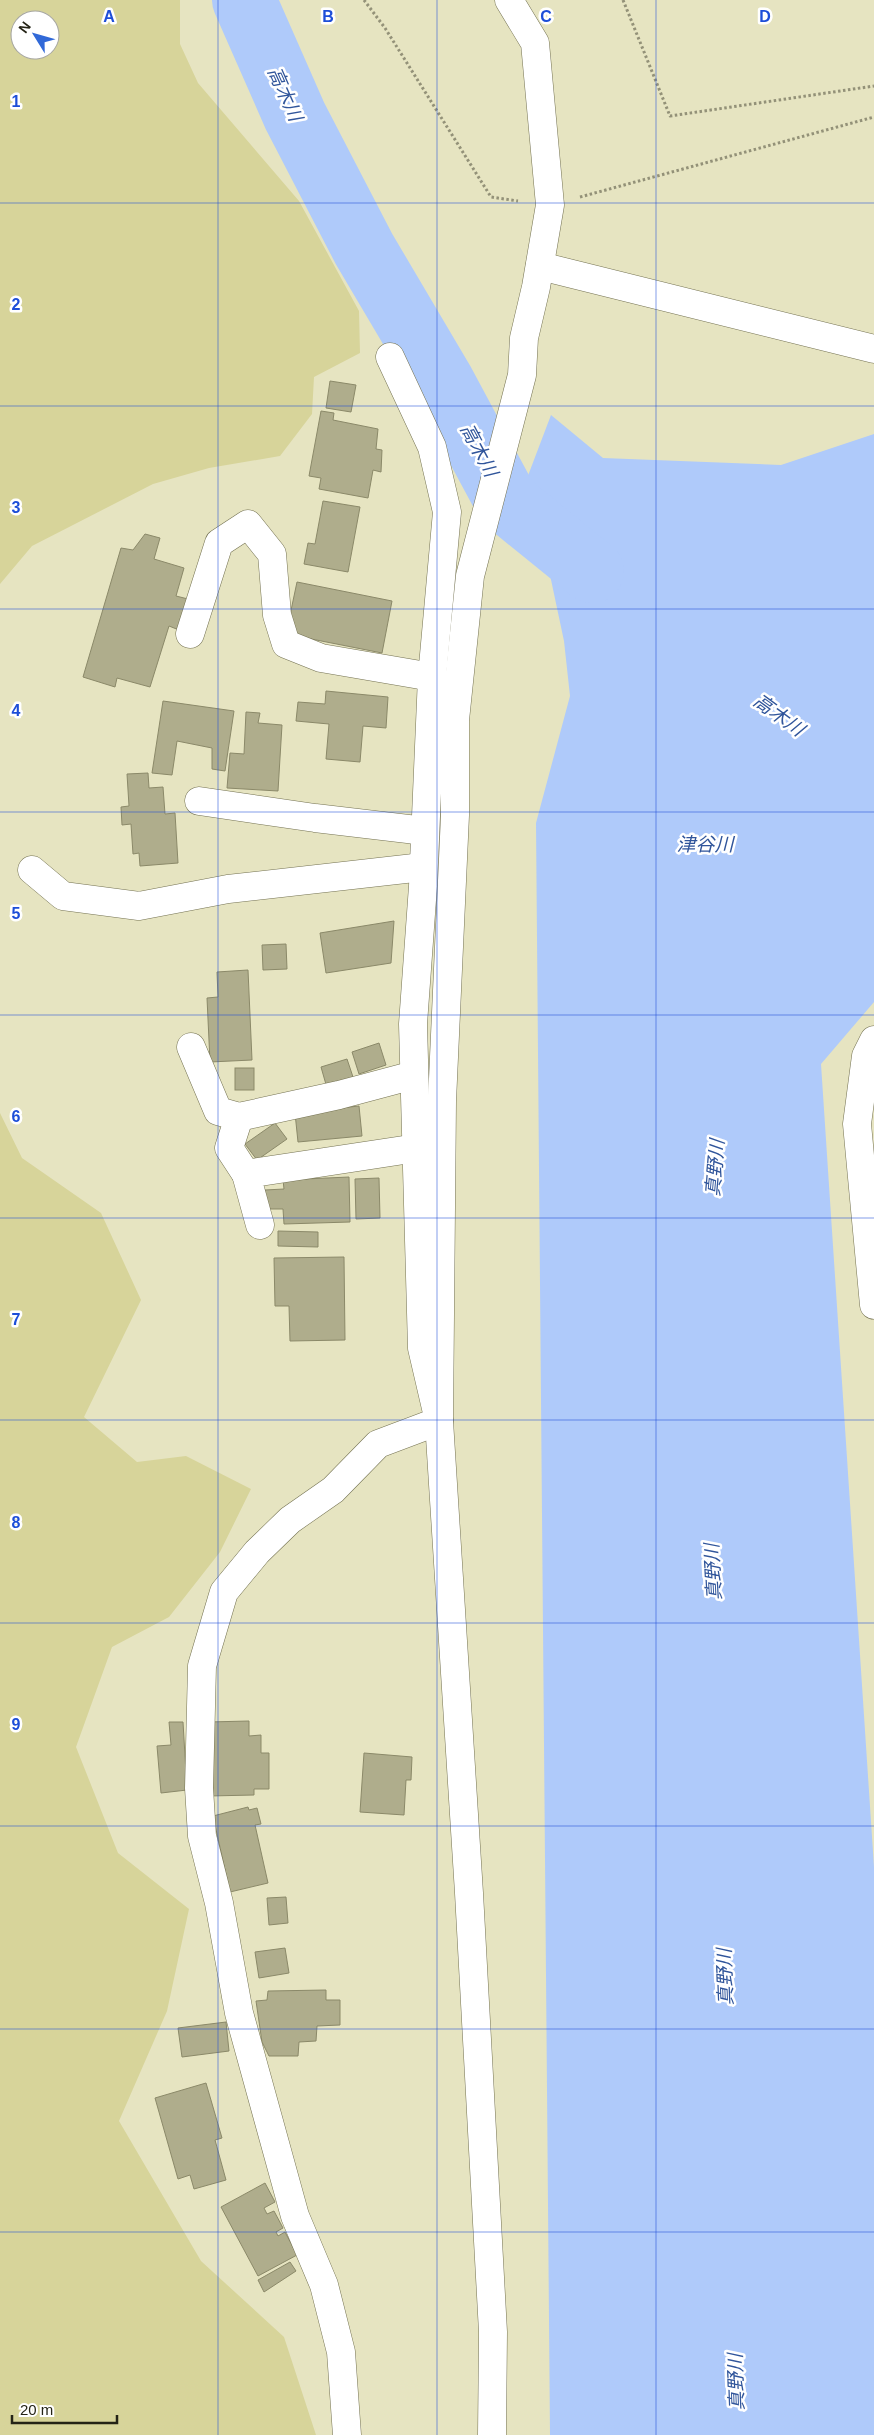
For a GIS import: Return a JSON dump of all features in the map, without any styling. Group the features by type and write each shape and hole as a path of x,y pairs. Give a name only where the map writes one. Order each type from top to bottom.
{"street":[{"path":"492,2435 492,2303 469,1892 439,1421 442,1101 455,814 455,720 470,576 522,375 524,338 540,266 550,205 535,43 509,0"},
{"path":"540,266 874,349"},
{"path":"390,357 432,447 447,512 432,676 413,1024 422,1348 439,1421"},
{"path":"190,634 219,543 248,524 272,554 277,615 286,644 321,658 432,676"},
{"path":"199,800 315,818 425,831"},
{"path":"32,870 63,896 139,906 228,889 423,867"},
{"path":"874,1040 866,1056 857,1124 874,1304"},
{"path":"191,1047 218,1111 239,1117 414,1076"},
{"path":"239,1117 229,1148 246,1174 260,1225"},
{"path":"246,1174 417,1148"},
{"path":"347,2435 341,2352 324,2285 295,2216 244,2032 220,1903 202,1836 199,1788 202,1666 224,1592 257,1552 290,1520 333,1490 378,1444 439,1421"}],"path":[{"path":"364,0 385,28 491,197 550,205 874,117"},
{"path":"623,0 670,116 874,86"}],"shaded area":[{"path":"0,0 180,0 180,44 198,83 299,201 359,311 360,353 314,377 312,414 280,456 209,468 153,484 32,546 0,584"},
{"path":"0,1113 22,1158 101,1213 141,1300 84,1417 137,1462 186,1456 251,1489 220,1552 169,1617 112,1647 76,1747 118,1853 189,1909 167,2011 119,2121 201,2261 284,2337 316,2435 0,2435"}],"water":[{"name":"津谷川","path":"551,415 603,458 781,465 874,434 874,1002 821,1064 874,1867 874,2435 550,2435 536,823 570,696 564,641 550,575 518,502"}],"building":[{"path":"330,381 356,385 351,412 326,408"},
{"path":"321,411 334,413 333,420 378,429 376,449 382,450 381,472 373,470 368,498 319,489 321,478 309,476"},
{"path":"323,501 360,507 348,572 304,564 308,543 315,544"},
{"path":"145,534 160,538 154,559 184,568 176,596 188,599 179,630 169,626 150,687 117,678 115,687 83,677 121,548 133,550"},
{"path":"297,582 392,601 382,653 286,634"},
{"path":"326,691 388,697 386,728 363,726 360,762 326,759 329,724 296,721 298,702 325,704"},
{"path":"163,701 234,711 225,771 212,769 212,748 177,741 172,775 152,773"},
{"path":"246,712 260,713 258,723 282,725 278,791 227,788 230,753 244,754"},
{"path":"148,773 149,788 163,787 165,814 175,813 178,863 140,866 139,853 133,854 131,824 122,825 121,807 129,806 127,774"},
{"path":"394,921 391,963 326,973 320,933"},
{"path":"286,944 287,969 263,970 262,945"},
{"path":"248,970 252,1060 210,1062 207,998 218,997 217,972"},
{"path":"379,1043 386,1065 359,1074 352,1052"},
{"path":"347,1059 354,1080 327,1088 321,1067"},
{"path":"235,1068 254,1068 254,1090 235,1090"},
{"path":"359,1106 362,1136 298,1142 295,1113"},
{"path":"275,1123 287,1139 257,1160 245,1144"},
{"path":"349,1177 350,1222 284,1224 283,1209 266,1209 265,1190 284,1189 283,1180"},
{"path":"379,1178 380,1218 356,1219 355,1179"},
{"path":"278,1231 318,1232 318,1247 278,1246"},
{"path":"344,1257 345,1340 290,1341 289,1306 275,1306 274,1258"},
{"path":"249,1721 249,1736 261,1735 261,1753 269,1753 269,1789 254,1789 254,1795 209,1796 208,1722"},
{"path":"169,1722 183,1722 187,1790 161,1793 157,1746 171,1745"},
{"path":"364,1753 412,1757 411,1780 406,1780 404,1815 360,1812"},
{"path":"248,1807 249,1810 257,1808 261,1824 255,1825 268,1883 230,1892 213,1816"},
{"path":"286,1897 288,1923 269,1925 267,1898"},
{"path":"285,1948 289,1973 259,1978 255,1952"},
{"path":"326,1990 326,2000 340,2000 340,2025 317,2026 316,2041 299,2042 298,2056 269,2056 262,2042 256,2001 267,2000 268,1991"},
{"path":"226,2022 229,2051 182,2057 178,2028"},
{"path":"206,2083 222,2138 215,2140 226,2180 194,2189 190,2175 178,2179 155,2098"},
{"path":"265,2183 275,2202 264,2208 267,2214 274,2211 283,2228 276,2232 278,2236 285,2232 297,2255 258,2276 221,2207"},
{"path":"290,2262 296,2271 264,2292 258,2280"}],"waterway":[{"name":"高木川","path":"244,0 295,116 364,249 442,381 507,502 592,571"}],"water label":[{"name":"真野川","path":"715,1168"},
{"name":"真野川","path":"713,1572"},
{"name":"真野川","path":"725,1977"},
{"name":"真野川","path":"736,2382"}]}
